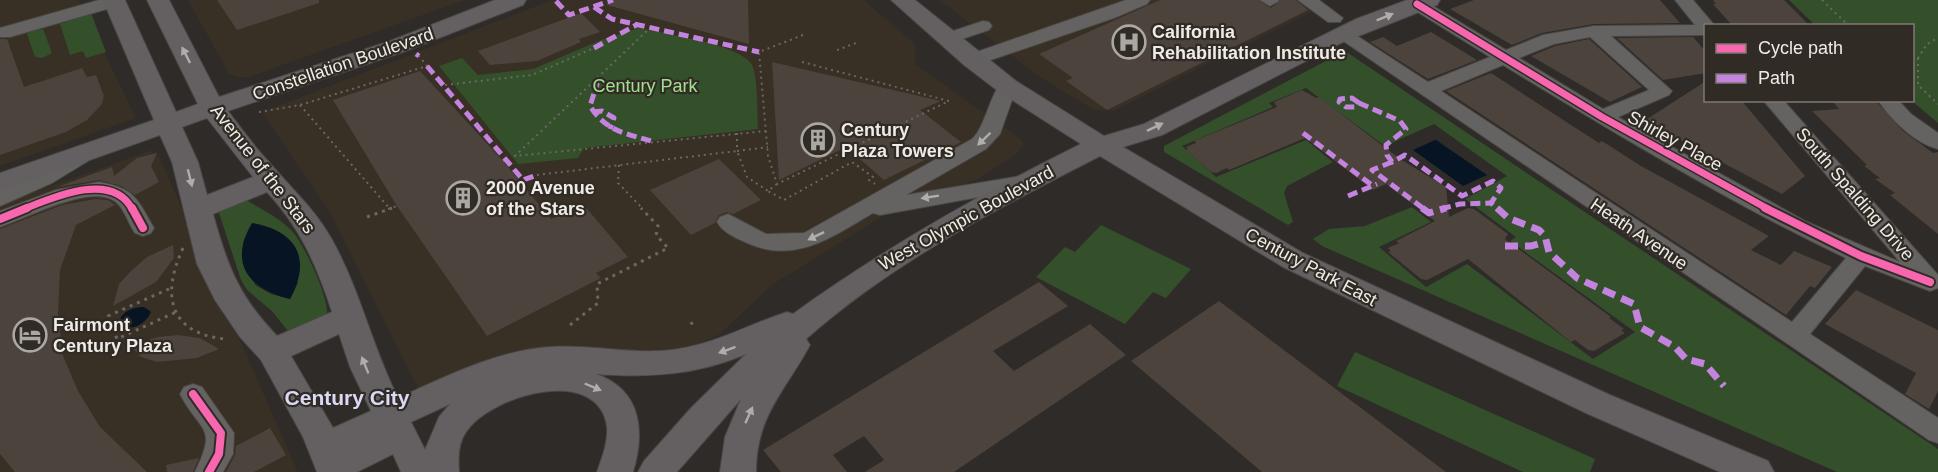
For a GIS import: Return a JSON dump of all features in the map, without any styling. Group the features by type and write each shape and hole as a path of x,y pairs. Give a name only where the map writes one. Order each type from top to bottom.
{"main road":[{"name":"Avenue of the Stars","path":"158,0 212,108 271,180 295,205 318,240 333,270 366,367 419,472"},
{"name":"Constellation Boulevard","path":"0,183 406,43 515,0"},
{"name":"Century Park East","path":"902,0 1006,86 1100,145 1311,270 1598,404 1756,472"},
{"name":"West Olympic Boulevard","path":"656,472 743,376 819,309 910,246 1100,145 1139,135 1338,26 1378,0"},
{"path":"114,1 186,162 212,264 226,292 251,329 272,351 329,465 459,386 522,363 551,359 610,363 676,362 717,353 755,339 819,309"},
{"name":"West Olympic Boulevard","path":"1338,26 1423,2"},
{"path":"198,208 271,180"},
{"path":"738,472 738,443 755,401 819,309"},
{"path":"272,351 349,317"},
{"path":"395,426 471,398 530,380 559,378 585,383 604,392 616,404 624,422 625,442 615,472"},
{"path":"441,472 443,445 448,431 459,416 505,387"}],"street":[{"path":"972,60 1108,14 1141,0"},
{"name":"Heath Avenue","path":"1307,0 1338,26 1426,90 1938,432"},
{"path":"1684,0 1704,24"},
{"path":"4,33 114,1"},
{"name":"Shirley Place","path":"1423,2 1502,57 1602,117 1799,227 1861,256 1934,284"},
{"path":"947,39 982,26"},
{"path":"1426,90 1549,39 1594,31 1704,30"},
{"path":"1594,31 1662,91 1602,117"},
{"path":"728,222 751,238 778,246 809,240 979,144 990,134 1006,86"},
{"name":"South Spalding Drive","path":"1774,102 1934,284"},
{"path":"1889,102 1904,118 1938,142"},
{"path":"0,199 44,178 83,154"},
{"path":"857,214 914,200 1029,182"},
{"path":"0,219 54,199 97,189 110,191 126,200 143,228"},
{"path":"1793,337 1861,256"},
{"path":"192,394 221,433 219,454 209,472"}],"path":[{"path":"1822,0 1847,24"},
{"path":"651,27 515,156 766,130"},
{"path":"777,184 768,147 759,52 803,35"},
{"path":"1918,86 1918,58 1927,44 1938,38"},
{"path":"837,50 859,42"},
{"path":"445,85 532,75 594,48"},
{"path":"258,112 300,105 427,66 419,56"},
{"path":"1914,57 1918,58"},
{"path":"768,191 777,184 949,101 817,68 802,62"},
{"path":"1914,86 1918,86 1938,104"},
{"path":"300,105 390,209"},
{"path":"737,133 737,151 747,177 784,200 852,162 873,177 869,180 873,183"},
{"path":"537,175 768,147"},
{"path":"570,325 598,303 597,284 668,248 656,235 658,226 618,183 620,165"},
{"path":"367,217 397,206"},
{"path":"186,243 175,264 169,289 169,303 181,320 213,338 225,339"},
{"path":"169,289 108,316 117,339 176,312"}],"shaded area":[{"path":"0,0 79,0 136,118 0,166"},
{"path":"188,0 465,0 249,77 237,77 229,74"},
{"path":"552,0 864,0 916,45 915,64 1021,139 1024,144 1017,154 978,179 891,211 772,285 719,335 681,352 531,349 488,362 420,392 330,213 262,112"},
{"path":"939,0 1300,0 1315,10 1113,111 1094,110 1040,77"},
{"path":"152,150 153,154 159,156 298,472 0,472 0,204"}],"green space":[{"path":"1789,0 1938,0 1938,123 1913,102 1914,24 1814,24"},
{"path":"91,13 106,52 86,58 83,51 70,55 60,24"},
{"name":"Century Park","path":"639,28 718,46 745,58 754,71 758,129 584,148 578,158 518,164 439,66 462,58 478,75 533,69 601,40"},
{"path":"43,29 52,53 42,58 35,57 27,34"},
{"path":"1345,51 1938,449 1938,472 1837,472 1322,246 1313,239 1329,229 1365,226 1412,207 1431,222 1379,247 1426,287 1467,264 1593,359 1635,332 1510,241 1516,237 1465,199 1507,176 1434,124 1385,146 1306,88 1269,103 1273,107 1182,146 1216,177 1306,140 1333,162 1287,186 1284,193 1293,222 1288,225 1164,152 1164,146"},
{"path":"246,200 276,218 292,231 315,272 327,308 327,316 292,332 287,330 272,311 247,290 241,280 219,213 221,209","holes":["252,224 298,283 290,299 271,294 255,285 243,242"]},
{"path":"1101,225 1191,269 1166,298 1153,292 1125,324 1036,277 1065,247 1075,252"},
{"path":"1355,352 1595,459 1590,472 1523,472 1337,386"}],"water":[{"path":"1436,140 1487,175 1463,186 1413,150"},
{"path":"252,223 280,233 290,240 296,249 300,259 300,271 297,285 290,299 263,289 247,273 242,251"},
{"path":"144,307 151,312 142,323 128,328 119,324 122,316 128,311"}],"building":[{"path":"217,0 319,0 319,3 237,30"},
{"path":"607,0 748,0 749,44 607,5"},
{"path":"1160,0 1258,0 1271,8 1281,0 1296,0 1308,10 1107,110 1066,81 1073,78 1039,54"},
{"path":"1474,0 1660,0 1680,23 1594,24 1542,33 1512,45 1450,9"},
{"path":"1713,0 1784,0 1808,24 1731,24 1713,4 1716,4"},
{"path":"581,13 600,32 579,39 581,42 537,61 490,65 478,51"},
{"path":"1431,32 1477,60 1428,79 1370,42 1383,37 1397,46"},
{"path":"1693,37 1704,50 1704,73 1663,80 1617,38"},
{"path":"0,39 7,39 24,87 82,68 87,77 96,75 104,96 102,104 87,120 66,132 0,155"},
{"path":"1589,39 1642,87 1610,102 1531,56 1555,46"},
{"name":"Century Plaza Towers","path":"772,62 941,101 920,110 961,142 884,180 846,147 779,180"},
{"name":"2000 Avenue of the Stars","path":"420,71 503,161 551,219 583,204 628,257 596,273 601,278 487,336 397,206 333,100"},
{"path":"1491,73 1599,143 1602,141 1641,166 1769,236 1751,250 1781,265 1794,251 1832,267 1815,288 1810,286 1786,315 1446,91"},
{"path":"1704,82 1704,102 1743,102 1805,176 1782,194 1644,121"},
{"path":"1302,90 1316,98 1319,97 1400,159 1446,187 1449,217 1468,208 1474,209 1508,234 1505,239 1611,317 1609,318 1624,329 1621,330 1625,333 1594,351 1588,350 1575,340 1571,342 1468,259 1427,280 1421,279 1388,252 1391,251 1388,248 1399,243 1396,241 1435,221 1386,184 1373,190 1305,138 1229,170 1227,168 1216,173 1211,172 1186,150 1188,149 1186,147 1196,143 1194,141 1277,107 1274,102"},
{"path":"1833,102 1877,102 1903,131 1933,153 1938,152 1938,234 1890,195 1895,193 1875,179 1880,178 1864,166 1867,165 1812,111 1839,109"},
{"path":"157,153 151,166 159,182 135,195 121,186 99,180 57,187 112,167 114,176 137,158"},
{"path":"719,159 761,200 733,214 727,212 719,215 715,223 691,235 650,190"},
{"name":"Fairmont Century Plaza","path":"95,199 108,200 115,205 76,225 60,270 58,314 63,356 78,391 100,427 147,472 15,472 0,454 0,229 62,205"},
{"path":"173,245 174,258 156,282 113,306 119,284 131,271 147,257"},
{"path":"1039,282 1068,306 993,351 1014,371 1090,324 1126,355 954,472 865,472 884,460 864,436 833,455 847,472 781,472 763,450"},
{"path":"1856,290 1938,330 1938,391 1929,409 1905,394 1916,373 1825,324"},
{"path":"1219,301 1446,472 1262,472 1131,361"},
{"path":"178,335 200,338 219,349 197,358 157,362 141,357 130,345 158,337"},
{"path":"270,428 286,455 254,472 226,472 235,455 236,446"},
{"path":"199,458 193,472 167,472 166,465"}],"marked path":[{"path":"556,1 569,15 613,0"},
{"path":"594,7 612,19 759,52"},
{"path":"594,48 638,24"},
{"path":"427,66 523,180 537,175"},
{"path":"595,80 597,84 590,106 596,116 617,132 655,142"},
{"path":"1359,103 1352,98 1340,99 1339,102 1346,107 1355,107 1359,103 1400,121 1406,129 1386,145 1385,150 1392,162 1405,155 1462,196 1493,181 1501,188 1491,203 1508,218 1539,230 1545,236 1549,252 1577,278 1634,304 1640,327 1675,347 1686,359 1705,364 1724,386"},
{"path":"593,112 602,111 614,118 610,129"},
{"path":"1303,133 1373,186"},
{"path":"1392,162 1372,170 1429,213 1460,204 1491,203"},
{"path":"1348,196 1377,184"},
{"path":"1505,246 1531,246 1545,242"}],"cycle path":[{"path":"1417,4 1602,117 1799,227 1861,256 1930,282"},
{"path":"0,219 64,195 99,190 114,192 126,199 143,228"},
{"path":"193,394 221,433 219,454 209,472"}],"place":[{"name":"California Rehabilitation Institute","path":"1129,42"},
{"name":"Century Plaza Towers","path":"818,140"},
{"name":"2000 Avenue of the Stars","path":"463,198"},
{"name":"Fairmont Century Plaza","path":"30,335"}],"district":[{"name":"Century City","path":"347,398"}]}
